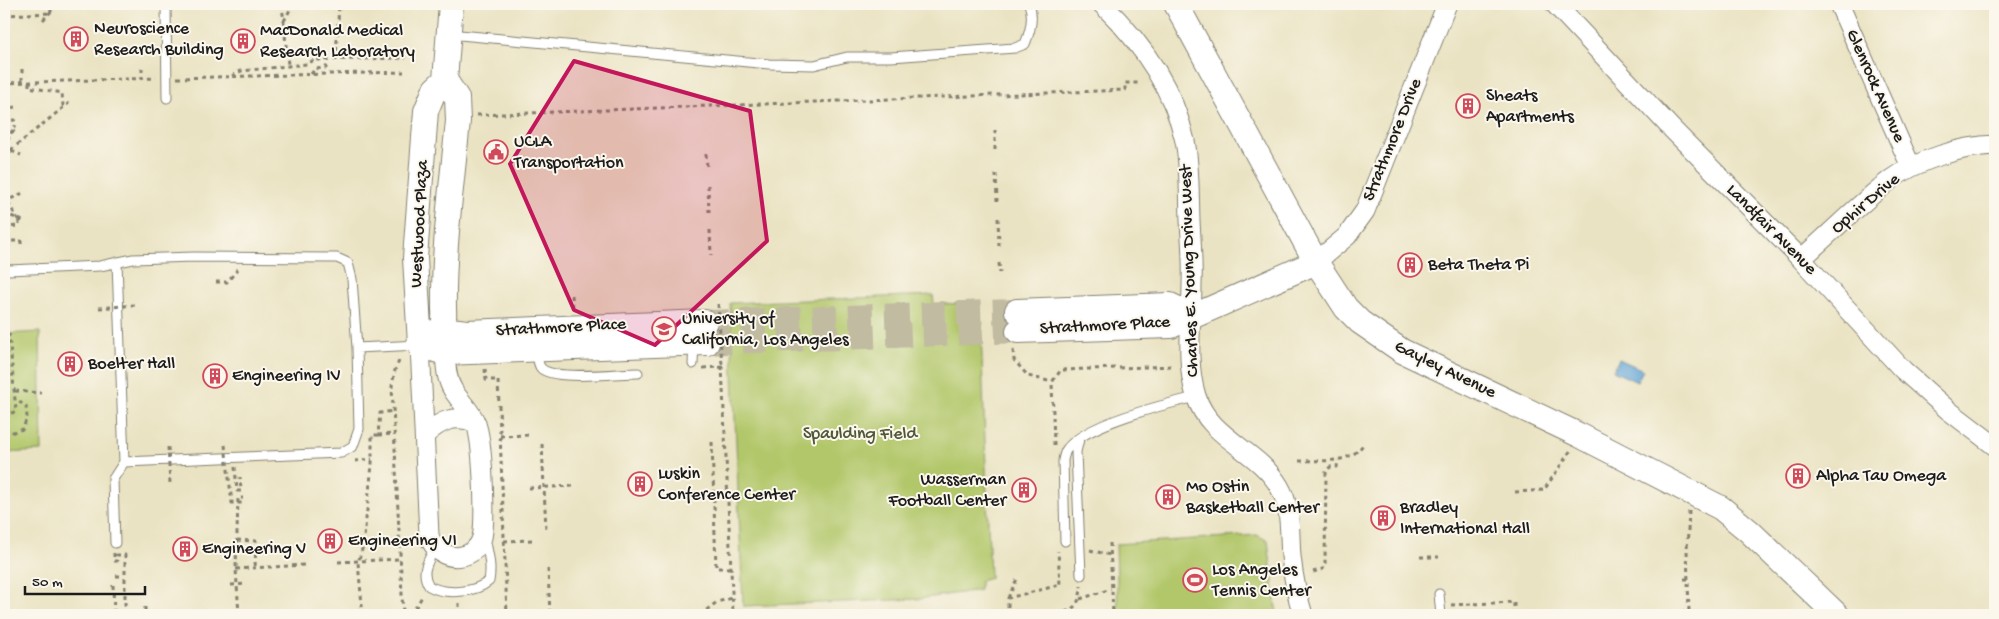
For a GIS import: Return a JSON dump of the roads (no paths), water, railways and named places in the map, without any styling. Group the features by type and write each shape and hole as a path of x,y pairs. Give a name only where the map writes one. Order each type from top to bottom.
{"street":[{"path":"445,80 450,4"},
{"name":"Charles E. Young Drive West","path":"1102,4 1123,24 1158,73 1174,106 1185,141 1189,177 1192,369 1196,397 1206,417 1219,432 1271,473 1281,489 1289,516 1292,557 1303,615"},
{"name":"Gayley Avenue","path":"1176,4 1316,262 1346,308 1379,337 1402,351 1579,435 1721,508 1749,531 1837,615"},
{"name":"Strathmore Drive","path":"1316,262 1347,236 1364,211 1447,4"},
{"name":"Landfair Avenue","path":"1556,4 1684,141 1801,259 1903,370 1948,410 1995,446"},
{"name":"Glenrock Avenue","path":"1839,4 1911,168"},
{"name":"Westwood Plaza","path":"434,548 429,535 415,258 426,111 435,88 445,80 456,98 458,121 444,270 444,313 441,328 450,386 469,410 479,433 483,532"},
{"name":"Ophir Drive","path":"1801,259 1890,180 1911,168 1948,154 1995,145"},
{"name":"Strathmore Place","path":"1017,321 1170,305 1191,315 1316,262"},
{"path":"420,342 441,328"},
{"name":"Strathmore Place","path":"420,342 445,353 702,341 467,332 441,328"},
{"path":"425,435 442,421 450,419 467,419 476,423"},
{"path":"434,548 442,554 452,556 469,554 475,550 483,532"}],"lane":[{"path":"166,4 167,98"},
{"path":"448,34 769,64 814,65 847,57 892,57 1015,48 1025,44 1030,33 1031,9 1029,4"},
{"path":"8,270 100,266 134,260 218,256 338,258 348,263 352,279 357,348 359,429 353,446 341,453 124,462"},
{"path":"115,544 113,479 124,462 117,262"},
{"path":"357,348 394,347 420,342"},
{"path":"538,349 539,364 542,370 556,375 638,373"},
{"path":"1061,544 1063,460 1067,448 1079,438 1105,424 1196,397"},
{"path":"1079,438 1076,452 1081,575"},
{"path":"434,548 424,575 429,586 442,590 475,589 489,580 490,559 483,532"},
{"path":"1440,594 1440,615"}],"water":[{"path":"1619,359 1643,370 1637,382 1613,371"}],"tunnel":[{"path":"705,322 1017,311"},
{"path":"707,343 1018,331"}],"place":[{"name":"Neuroscience Research Building","path":"76,39"},
{"name":"MacDonald Medical Research Laboratory","path":"243,41"},
{"name":"Sheats Apartments","path":"1468,106"},
{"name":"UCLA Transportation","path":"496,152"},
{"name":"Beta Theta Pi","path":"1410,265"},
{"name":"University of California, Los Angeles","path":"664,329"},
{"name":"Boelter Hall","path":"70,364"},
{"name":"Engineering IV","path":"215,376"},
{"name":"Alpha Tau Omega","path":"1798,476"},
{"name":"Luskin Conference Center","path":"640,484"},
{"name":"Wasserman Football Center","path":"1024,490"},
{"name":"Mo Ostin Basketball Center","path":"1168,497"},
{"name":"Bradley International Hall","path":"1383,518"},
{"name":"Engineering VI","path":"330,541"},
{"name":"Engineering V","path":"185,549"},
{"name":"Los Angeles Tennis Center","path":"1195,580"}],"park label":[{"name":"Spaulding Field","path":"860,434"}]}
